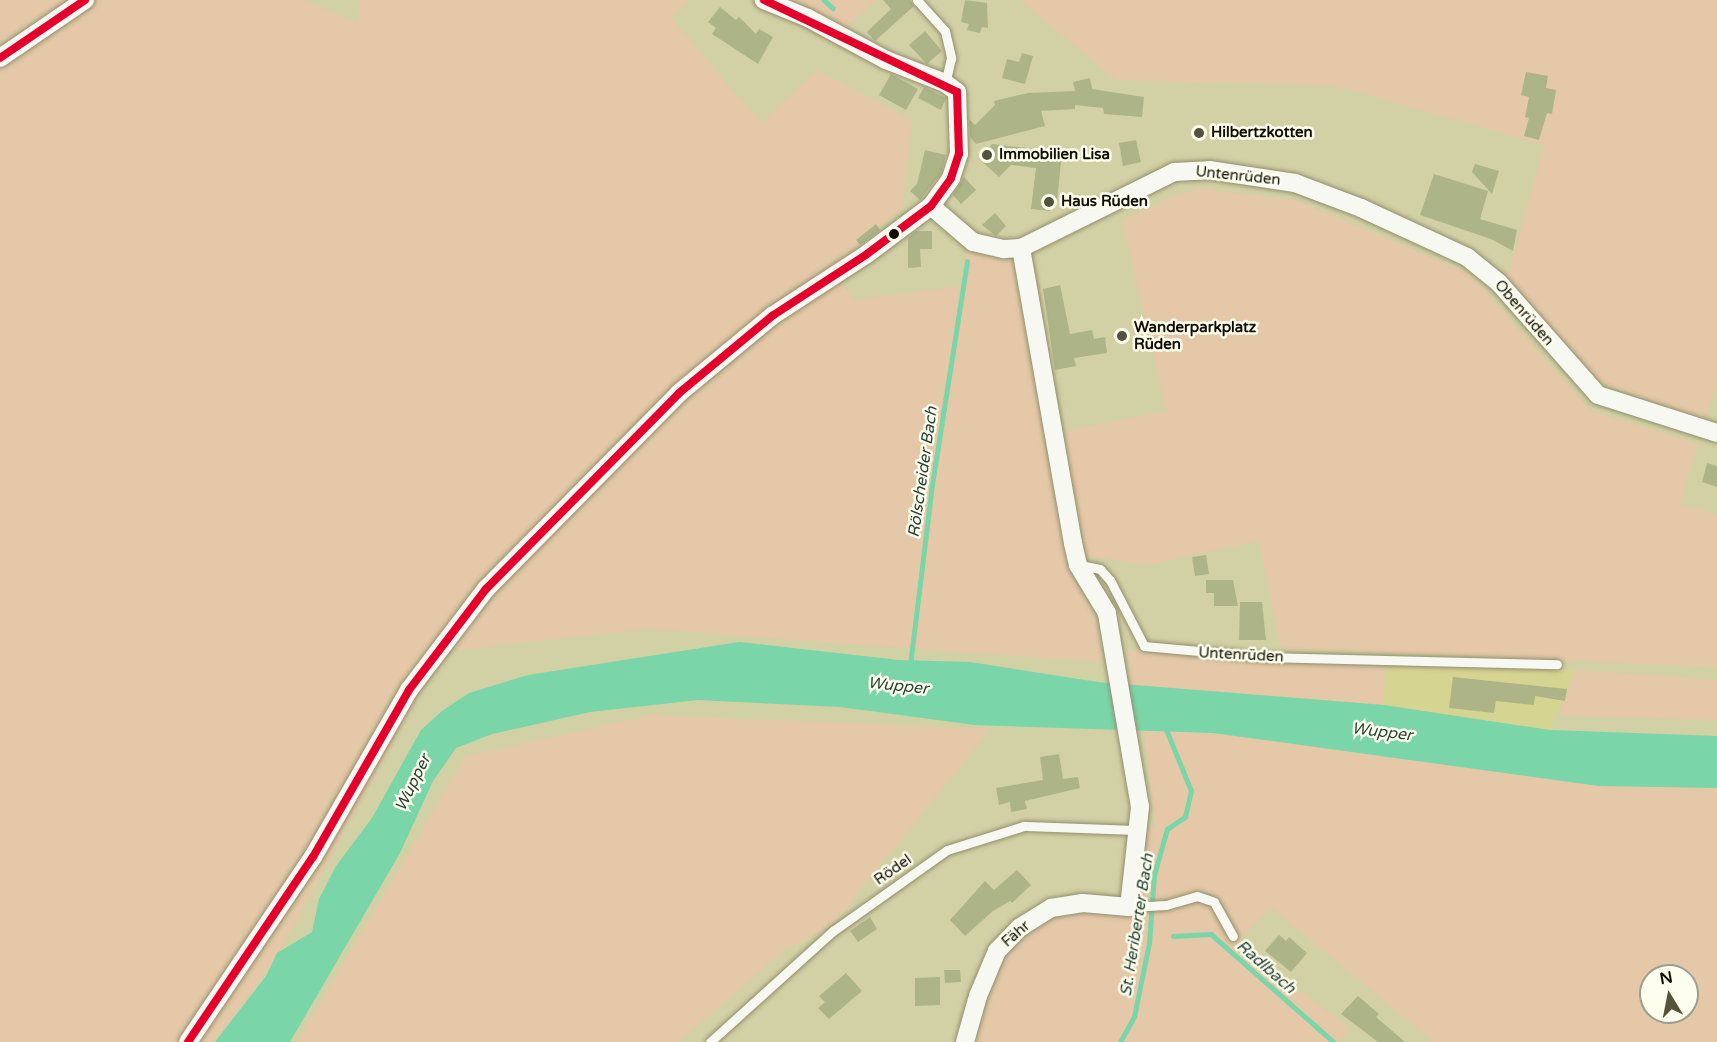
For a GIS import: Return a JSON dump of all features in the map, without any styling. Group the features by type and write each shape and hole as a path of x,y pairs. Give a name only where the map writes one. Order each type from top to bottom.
{"street":[{"path":"0,58 85,0"},
{"path":"188,1042 313,856 409,690 486,589 679,393 772,316 867,255 931,206 951,178 959,154 957,92 945,83 886,60 808,18 764,0"},
{"name":"Untenrüden","path":"931,206 979,245 993,249 1021,248 1174,172 1203,170 1246,174 1326,193"},
{"name":"Obenrüden","path":"1326,193 1454,250 1481,267 1598,395 1717,433"},
{"path":"1021,248 1078,565 1104,603 1136,772 1140,807 1136,907"},
{"name":"Fähr","path":"965,1042 978,996 997,951 1019,928 1051,908 1083,903 1136,907"}],"lane":[{"path":"917,0 945,31 951,58 945,83"},
{"name":"Untenrüden","path":"1078,565 1100,569 1110,580 1144,646 1241,656 1557,664"},
{"name":"Rödel","path":"710,1042 833,931 947,850 1024,826 1138,830"},
{"name":"Fähr","path":"1136,907 1159,906 1197,896 1214,902 1233,936"}],"shaded area":[{"path":"0,0 303,0 358,23 359,0 689,0 671,18 761,123 817,70 912,120 903,207 833,267 706,365 465,621 715,369 840,278 853,300 964,286 968,250 1016,261 1070,571 1095,616 1102,662 645,629 443,652 274,961 213,1042 0,1042"},
{"path":"786,0 876,0 842,32"},
{"path":"1020,0 1717,0 1717,381 1705,420 1594,380 1506,282 1544,145 1336,86 1116,80"},
{"path":"1200,189 1294,200 1469,273 1591,411 1698,444 1680,504 1717,515 1717,667 1281,648 1259,541 1146,565 1083,555 1064,431 1166,411 1122,220 1179,194"},
{"path":"1128,650 1385,667 1384,705 1130,685"},
{"path":"1385,667 1575,670 1550,730 1384,705"},
{"path":"1575,670 1717,680 1717,720 1559,715"},
{"path":"652,715 990,729 834,923 784,950 679,1042 297,1042 465,757"},
{"path":"1162,729 1322,746 1599,786 1717,788 1717,1042 1427,1042 1430,1039 1272,908 1239,939 1271,971 1350,1028 1339,1042 972,1042 998,959 1047,917 1077,909 1132,909 1146,828 1155,826 1144,733"}],"water":[{"name":"Wupper","path":"739,642 899,660 970,662 1098,682 1384,705 1550,730 1717,736 1717,788 1599,786 1213,733 975,725 840,707 698,700 590,712 492,734 456,748 433,781 400,853 290,1042 215,1042 266,976 277,953 312,932 319,899 336,866 372,818 421,730 442,711 469,693 528,675"}],"building":[{"path":"883,0 910,0 914,6 875,41 867,32 891,9"},
{"path":"965,0 987,3 988,28 982,27 980,33 967,30 969,24 961,22"},
{"path":"720,7 736,20 739,17 756,34 759,29 773,37 758,64 712,34 716,28 708,22"},
{"path":"925,31 942,51 927,64 909,45"},
{"path":"1022,53 1033,56 1025,84 1002,78 1007,59 1019,62"},
{"path":"1526,72 1548,76 1546,88 1556,90 1552,114 1547,113 1539,140 1524,136 1529,118 1525,117 1529,97 1521,95"},
{"path":"891,74 918,89 906,110 879,95"},
{"path":"1090,78 1092,89 1144,97 1142,117 1104,114 1103,108 1075,105 1075,109 1041,111 1045,126 976,144 970,137 969,119 975,125 995,105 994,101 1028,93 1075,91 1073,82"},
{"path":"924,87 946,98 941,110 918,98"},
{"path":"1136,140 1141,162 1123,166 1119,143"},
{"path":"992,144 1062,152 1057,202 1051,201 1050,211 1031,209 1036,168 1011,165 999,177 979,159"},
{"path":"925,150 946,155 941,173 920,200 910,191 917,184"},
{"path":"1475,164 1499,171 1492,194 1472,172"},
{"path":"1434,174 1488,191 1480,219 1517,230 1513,251 1491,239 1420,215"},
{"path":"964,177 976,190 961,204 953,195"},
{"path":"995,213 1006,226 996,236 982,225"},
{"path":"876,224 880,230 860,245 856,240"},
{"path":"916,231 932,231 932,249 920,249 921,267 908,268 908,238"},
{"path":"1060,285 1070,334 1092,330 1094,339 1105,337 1107,353 1074,358 1076,366 1055,370 1043,289"},
{"path":"1707,463 1717,466 1717,487 1702,482"},
{"path":"1206,555 1209,574 1195,576 1192,557"},
{"path":"1206,580 1233,580 1238,606 1214,606 1214,593 1206,593"},
{"path":"1240,602 1262,602 1266,640 1239,640"},
{"path":"1453,677 1567,689 1565,701 1535,696 1534,705 1496,701 1494,713 1449,708"},
{"path":"1059,754 1063,779 1078,777 1080,788 1025,801 1027,809 1011,812 1010,802 999,805 996,788 1043,780 1040,757"},
{"path":"1017,870 1031,885 1012,903 1010,901 993,911 965,936 950,920 985,881 994,890"},
{"path":"870,917 877,929 858,942 850,931"},
{"path":"1279,935 1286,941 1289,937 1307,953 1291,972 1265,951"},
{"path":"944,970 960,970 961,982 945,983"},
{"path":"846,973 862,991 829,1019 818,1008 825,1002 819,996"},
{"path":"940,977 940,1005 915,1006 915,978"},
{"path":"1358,996 1379,1014 1376,1017 1405,1042 1378,1042 1341,1014"}],"waterway":[{"name":"Rölscheider Bach","path":"824,0 833,8"},
{"name":"Rölscheider Bach","path":"910,666 932,485 967,262"},
{"name":"St. Heriberter Bach","path":"1120,1042 1134,1017 1149,943 1154,875 1167,829 1185,817 1191,791 1164,725"},
{"name":"Radlbach","path":"1173,936 1211,934 1334,1042"}],"transit line":[{"path":"0,58 85,0"},
{"path":"188,1042 313,857 409,690 486,589 679,393 772,316 867,254 931,206 951,178 959,154 957,92 764,0"}],"place":[{"name":"Hilbertzkotten","path":"1199,133"},
{"name":"Immobilien Lisa","path":"987,155"},
{"name":"Haus Rüden","path":"1049,202"},
{"name":"Wanderparkplatz Rüden","path":"1122,336"}]}
